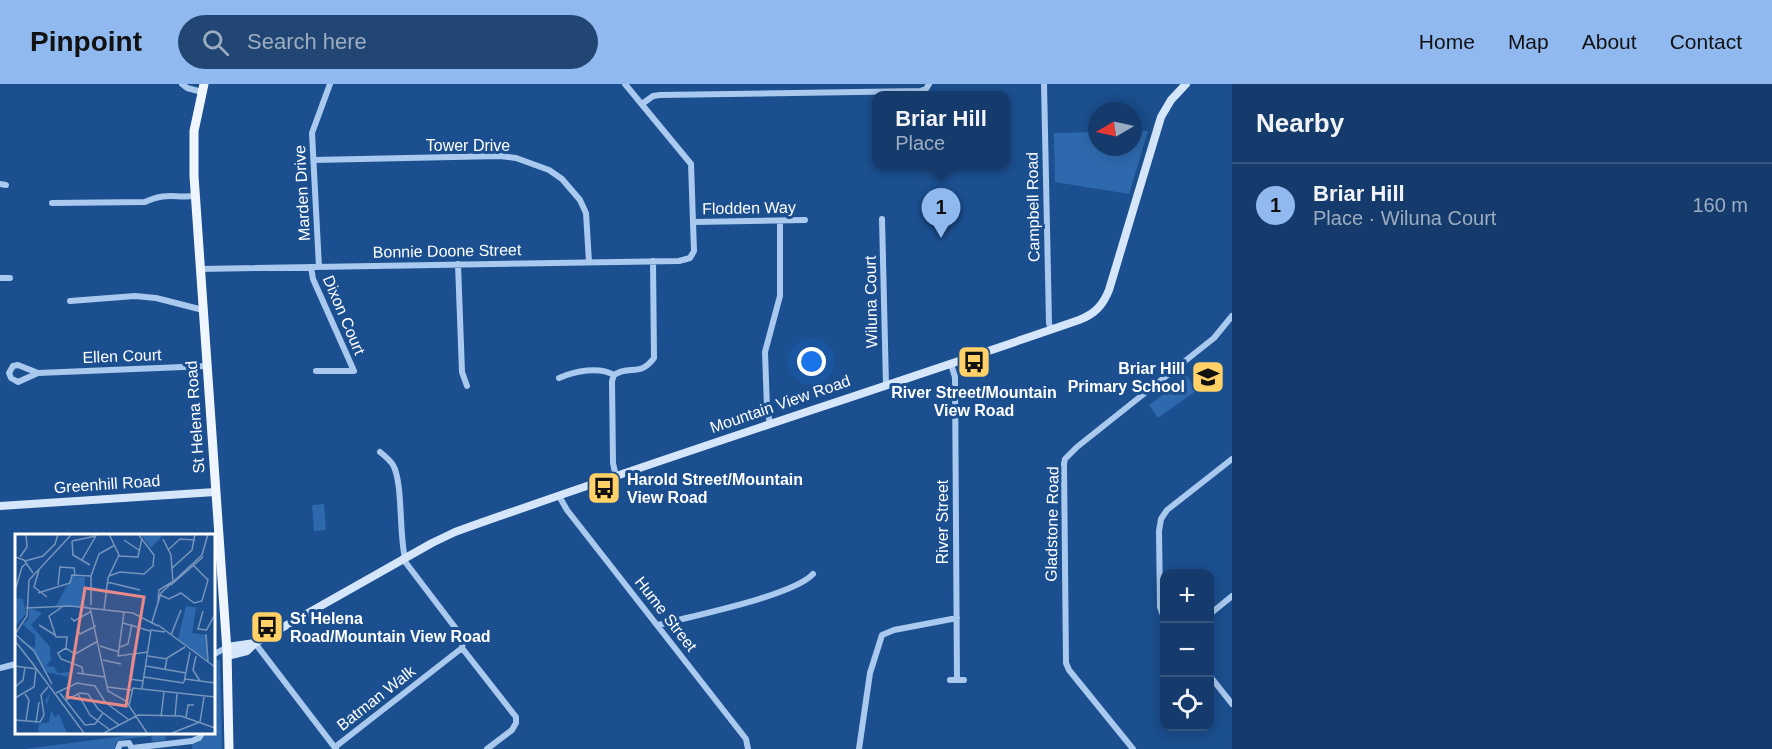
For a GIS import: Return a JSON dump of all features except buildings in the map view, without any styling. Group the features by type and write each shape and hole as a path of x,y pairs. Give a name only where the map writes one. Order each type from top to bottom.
{"main road":[{"name":"St Helena Road","path":"203,88 194,131 195,196 215,492 221,653 229,749"}],"street":[{"path":"182,84 187,88 203,88"},
{"name":"Marden Drive","path":"319,267 313,129 330,84"},
{"path":"625,84 691,164 694,222"},
{"name":"Campbell Road","path":"1044,84 1049,323 1051,330"},
{"name":"Mountain View Road","path":"221,653 255,643 455,532 1086,317 1104,302 1161,117 1171,100 1186,84"},
{"path":"642,104 653,96 660,95 872,92"},
{"name":"Tower Drive","path":"314,160 500,156 516,158 549,170 562,178 584,206 589,262"},
{"path":"52,203 144,202 158,196 195,196"},
{"name":"Wiluna Court","path":"882,219 886,385"},
{"name":"Flodden Way","path":"694,222 805,220"},
{"path":"770,423 767,409 765,352 780,296 780,221"},
{"name":"Bonnie Doone Street","path":"200,269 685,260 693,256 694,222"},
{"path":"616,477 613,464 612,381 614,375 620,371 640,370 654,358 653,261"},
{"path":"458,264 462,372 467,386"},
{"name":"Dixon Court","path":"311,267 313,279 354,370 316,371"},
{"path":"0,278 10,278"},
{"path":"70,301 135,296 156,298 203,310"},
{"name":"Gladstone Road","path":"1133,749 1069,670 1066,663 1065,459 1214,338 1232,316"},
{"name":"River Street","path":"951,364 955,377 957,680"},
{"name":"Ellen Court","path":"38,373 207,366"},
{"path":"559,378 574,372 607,371 614,375"},
{"path":"381,452 396,472 404,559 460,634 463,642 462,648 516,719 512,730 487,749"},
{"path":"1160,607 1159,531 1161,519 1167,510 1232,459"},
{"name":"Greenhill Road","path":"0,506 215,492"},
{"name":"Hume Street","path":"559,496 567,510 746,739 748,749"},
{"path":"657,625 753,600 799,584 813,574"},
{"path":"1214,610 1232,596"},
{"path":"859,749 870,673 882,635 894,630 957,618"},
{"path":"255,643 336,748"},
{"name":"Batman Walk","path":"336,748 462,648"},
{"path":"0,668 15,664"},
{"path":"1210,677 1232,704"},
{"path":"118,749 124,742 129,743 132,748 192,741 202,734"}],"shaded area":[{"path":"1142,131 1148,131 1142,151"},
{"path":"1088,132 1088,156 1140,156 1129,194 1055,182 1054,133"},
{"path":"1187,376 1197,390 1158,418 1149,405"},
{"path":"324,504 326,530 314,531 312,505"},
{"path":"214,658 220,660 222,749 192,749 192,745 201,741 206,734 214,734"},
{"path":"140,734 165,734 166,740 153,742 151,736 125,739 117,742 114,749 24,749"}],"place":[{"name":"Briar Hill","path":"941,238"},
{"name":"River Street/Mountain View Road","path":"974,362"},
{"name":"Briar Hill Primary School","path":"1208,377"},
{"name":"Harold Street/Mountain View Road","path":"604,488"},
{"name":"St Helena Road/Mountain View Road","path":"267,627"}]}
